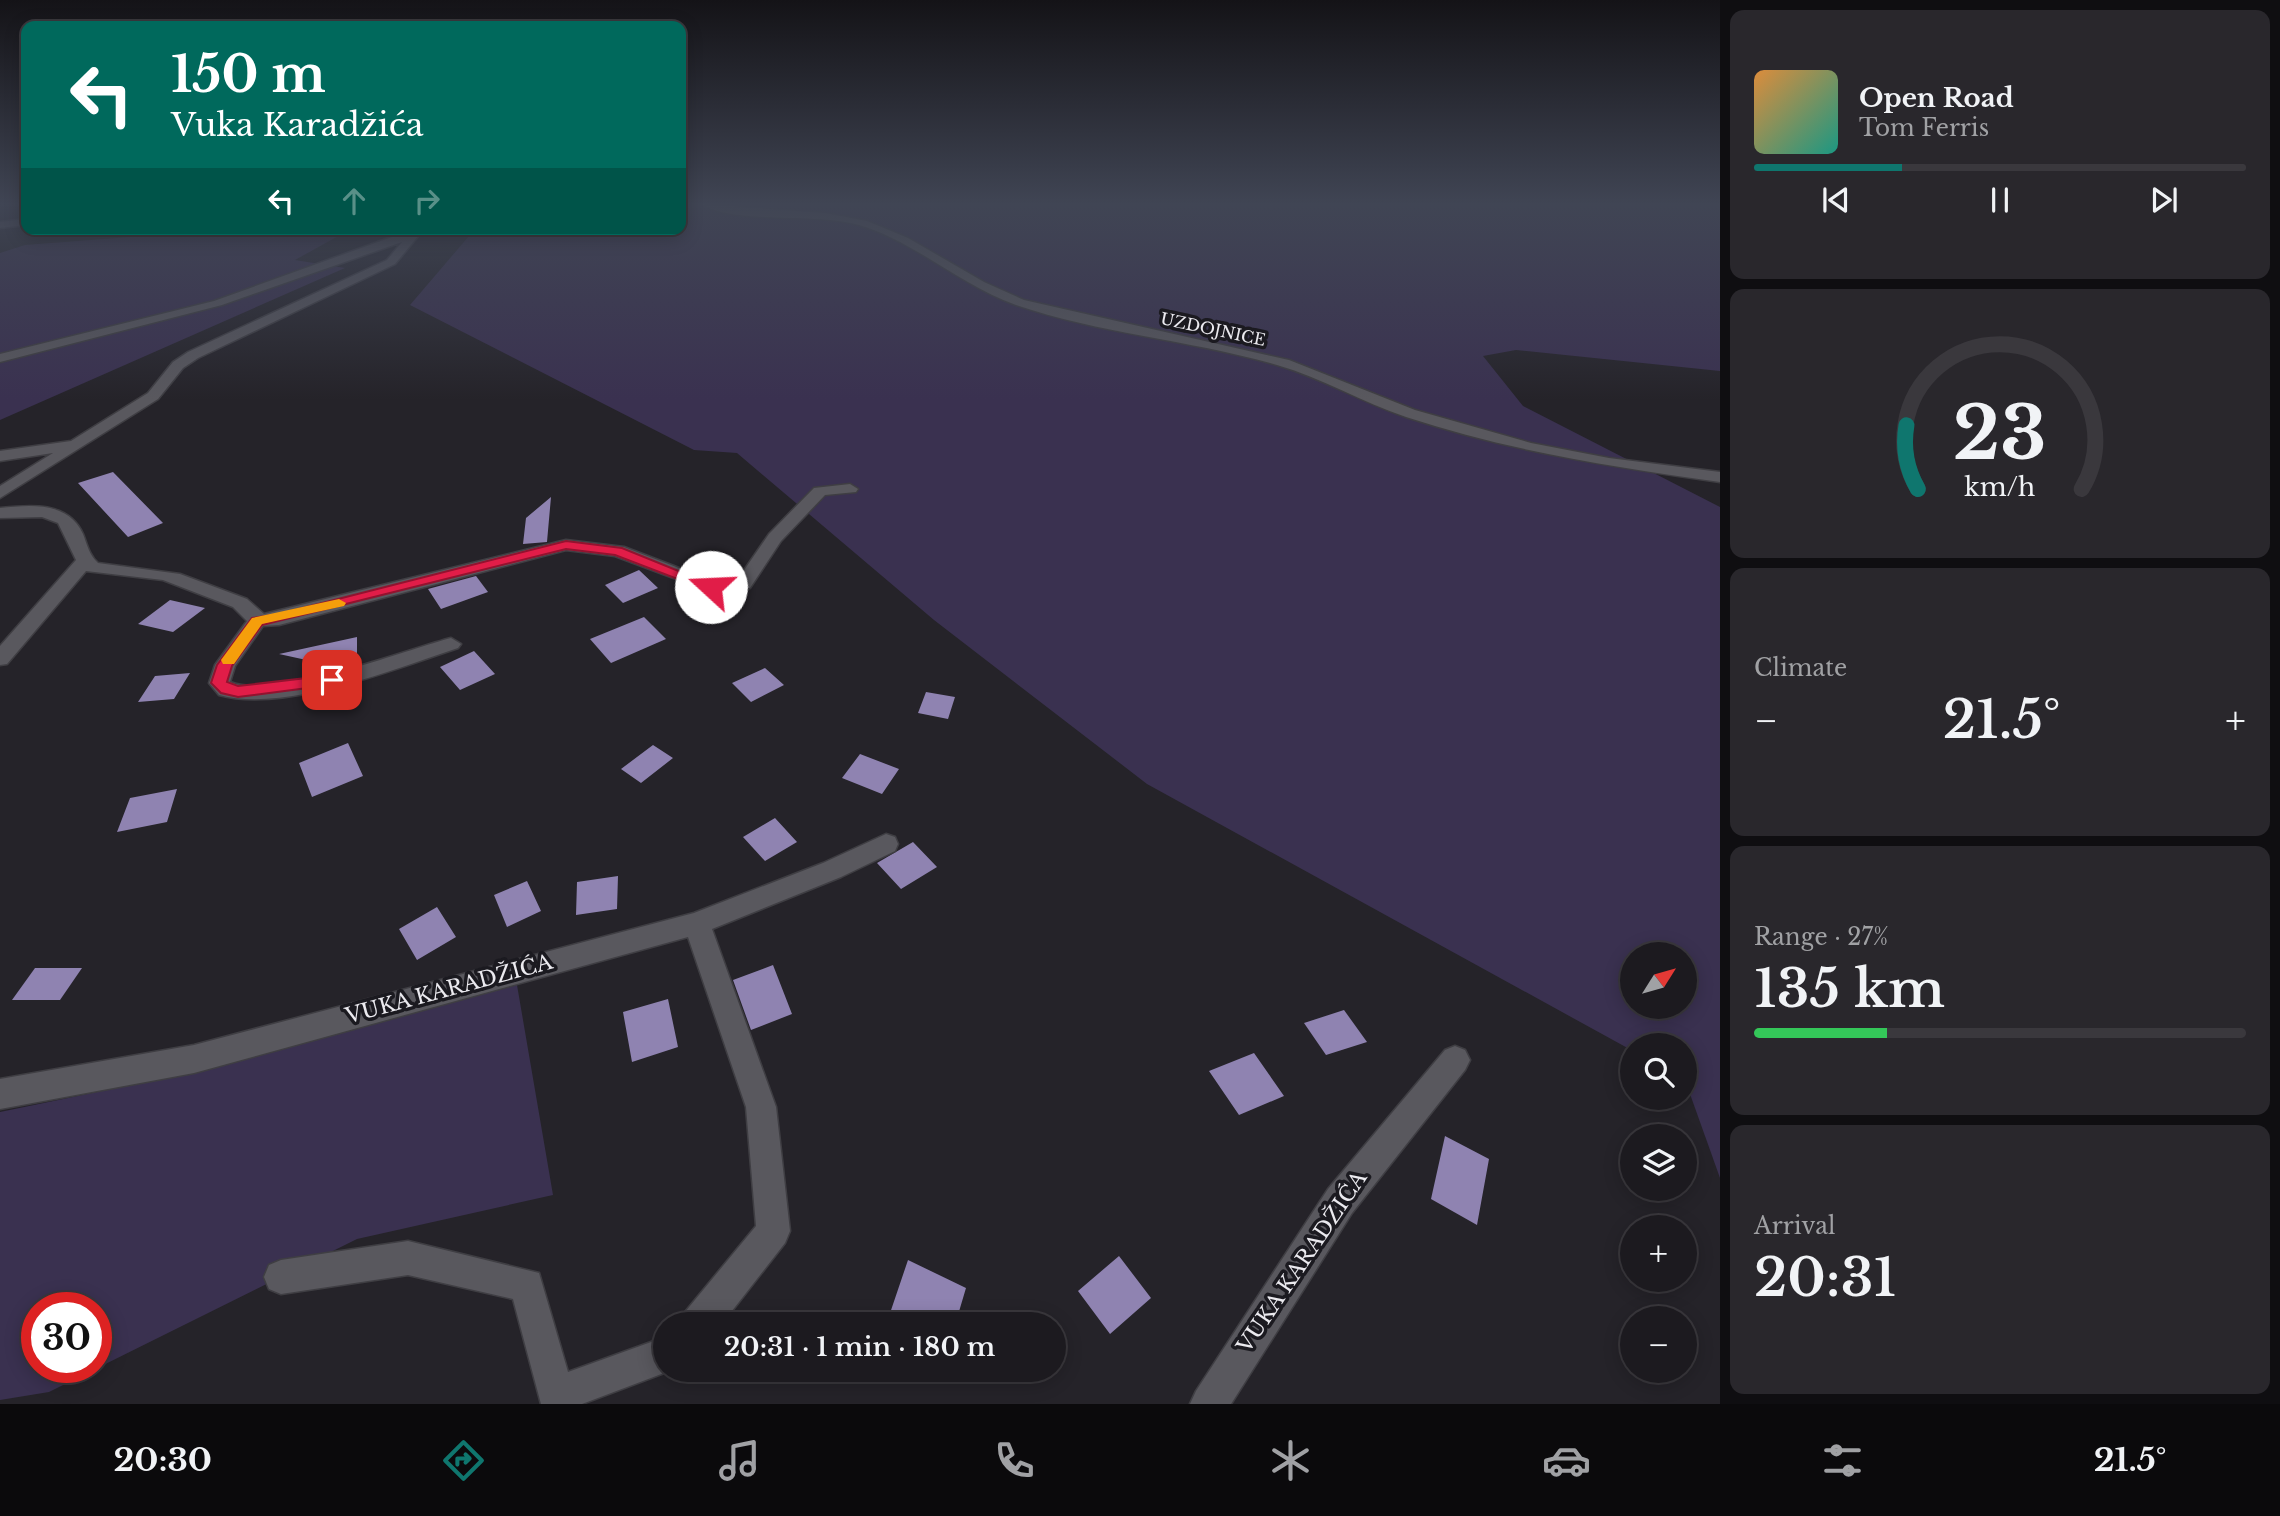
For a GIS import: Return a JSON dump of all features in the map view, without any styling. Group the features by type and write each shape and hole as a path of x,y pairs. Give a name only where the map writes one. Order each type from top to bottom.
{"street":[{"path":"0,358 218,303 312,270"},
{"path":"0,493 153,396 178,365 193,355 377,270"},
{"name":"UZDOJNICE","path":"954,270 983,288 1020,302 1069,316 1283,362 1377,403 1499,439 1592,460 1720,477"},
{"path":"0,456 80,444"},
{"path":"451,644 332,680 272,689 226,690 219,683 225,665 257,621 279,619 566,545 618,551 711,587 744,584 775,538 820,491 850,489"},
{"path":"0,513 30,512 62,518 72,527 84,562 94,569 160,575 195,583 211,593 247,605 254,611 257,621"},
{"path":"0,659 84,562"},
{"name":"VUKA KARADŽIĆA","path":"0,1094 194,1059 697,923 832,870 886,844"},
{"path":"697,923 761,1107 773,1231 708,1312"},
{"name":"VUKA KARADŽIĆA","path":"1209,1404 1340,1200 1455,1060"},
{"path":"281,1277 408,1258 527,1285 556,1395 653,1359"}],"shaded area":[{"path":"0,270 342,270 0,420"},
{"path":"440,270 1720,270 1720,371 1516,350 1483,356 1523,406 1720,507 1720,1178 1696,1110 1697,1033 1620,1033 1620,1044 1147,784 934,620 737,453 694,450 410,305"},
{"path":"517,985 553,1195 357,1239 112,1361 112,1292 21,1292 21,1383 67,1383 49,1392 0,1400 0,1112 194,1072"}],"building":[{"path":"113,472 163,523 128,537 78,483"},
{"path":"551,497 547,542 523,544 526,518"},
{"path":"639,570 658,588 623,603 605,585"},
{"path":"476,576 488,592 441,609 428,589"},
{"path":"170,600 205,608 173,632 138,624"},
{"path":"644,617 666,639 611,663 590,639"},
{"path":"357,637 357,660 320,669 320,663 279,654"},
{"path":"474,651 495,674 460,690 440,667"},
{"path":"765,668 784,685 751,702 732,683"},
{"path":"190,673 174,699 138,702 155,676"},
{"path":"926,692 955,697 948,719 918,713"},
{"path":"348,743 363,776 312,797 299,763"},
{"path":"653,745 673,758 641,783 621,769"},
{"path":"860,754 899,769 882,794 842,778"},
{"path":"177,789 167,822 117,832 130,798"},
{"path":"775,818 797,842 765,861 743,837"},
{"path":"913,842 937,867 901,889 877,863"},
{"path":"618,876 617,909 576,915 577,882"},
{"path":"527,881 541,911 507,927 494,895"},
{"path":"437,907 456,937 417,960 399,929"},
{"path":"773,965 792,1014 751,1030 733,980"},
{"path":"35,968 82,968 60,1000 12,1000"},
{"path":"668,999 678,1047 632,1062 623,1012"},
{"path":"1344,1010 1367,1042 1326,1055 1304,1023"},
{"path":"1254,1053 1284,1096 1239,1115 1209,1071"},
{"path":"1445,1136 1489,1159 1477,1225 1431,1199"},
{"path":"1119,1256 1151,1298 1110,1334 1078,1291"},
{"path":"908,1260 966,1288 959,1312 890,1312"}],"slow traffic":[{"path":"229,660 257,621 279,619 339,603"}],"route":[{"path":"332,680 238,691 226,690 219,683 225,665 257,621 279,619 566,545 618,551 711,587"}]}
